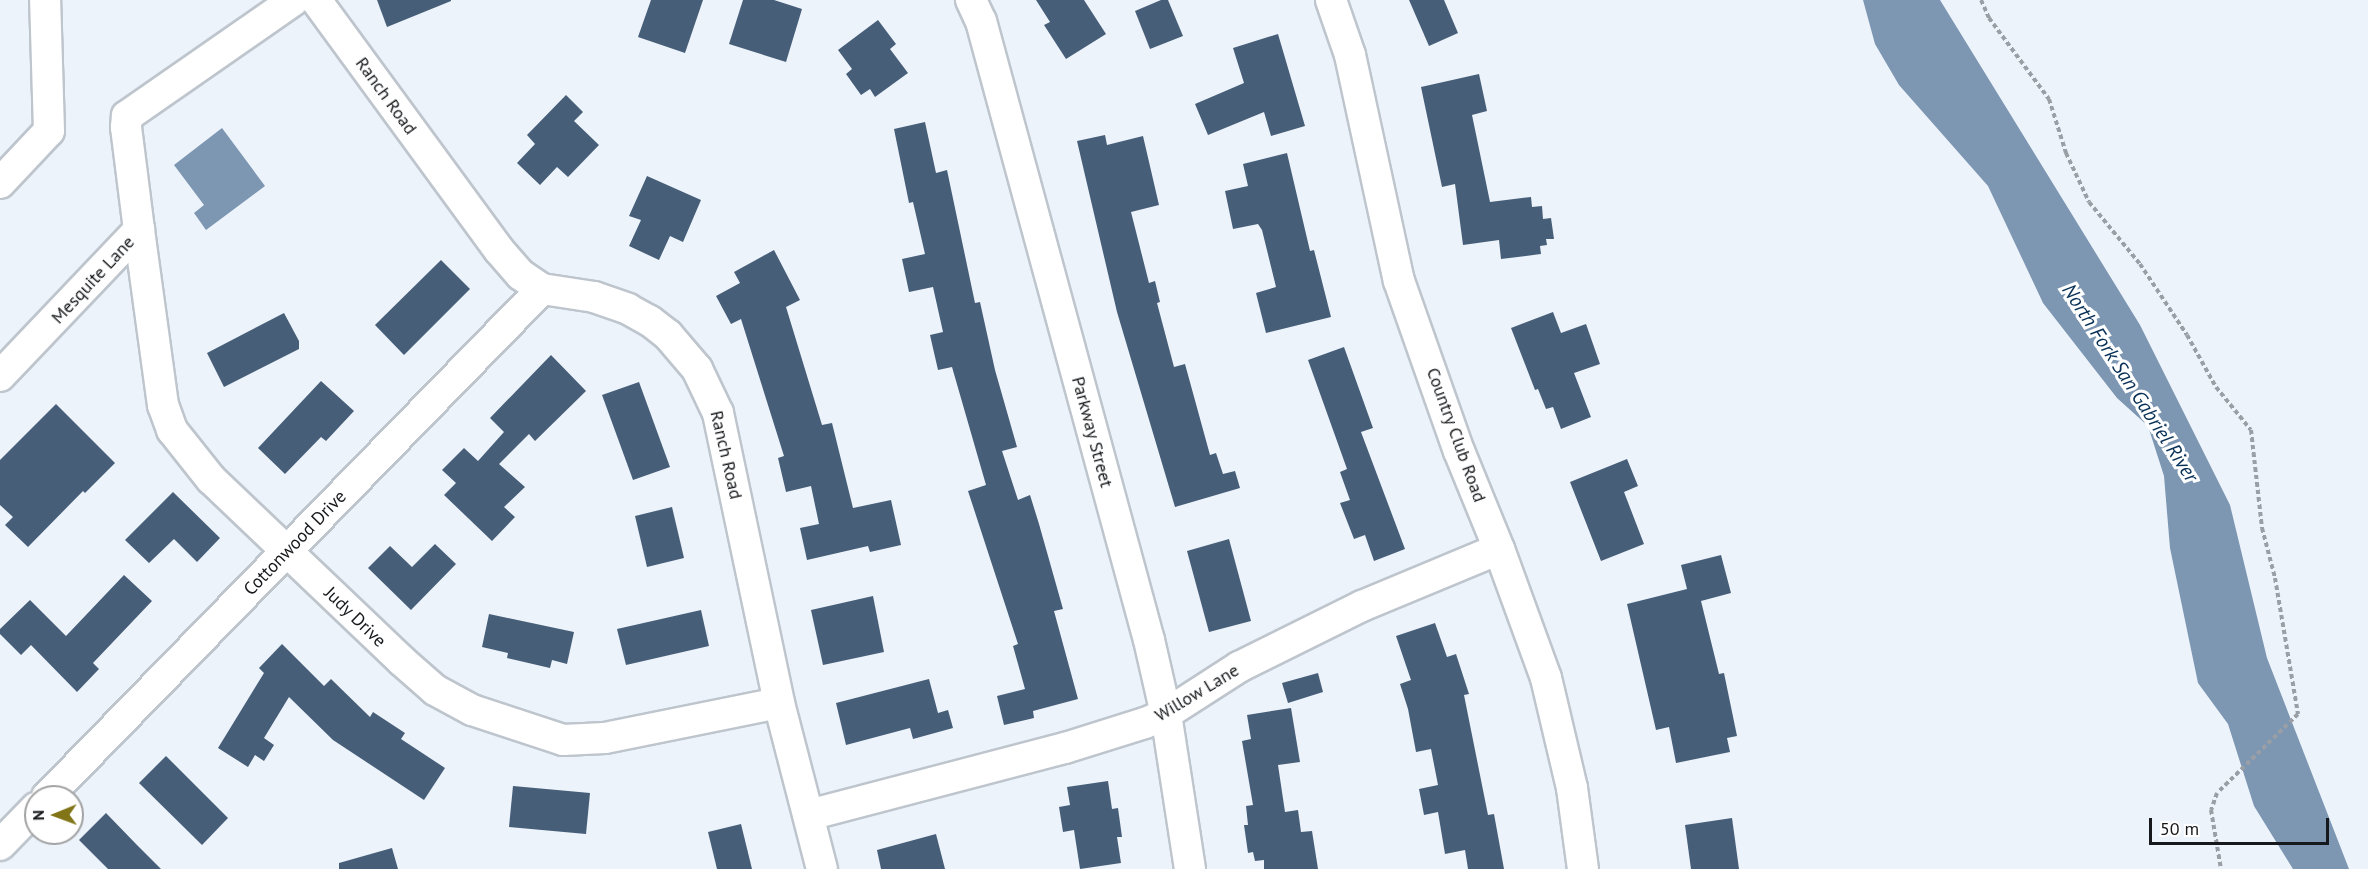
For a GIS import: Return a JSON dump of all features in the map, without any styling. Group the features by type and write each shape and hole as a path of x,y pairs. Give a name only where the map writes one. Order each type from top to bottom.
{"street":[{"path":"0,183 50,131 45,0"},
{"name":"Mesquite Lane","path":"0,376 139,230 126,127 128,116 294,0"},
{"name":"Ranch Road","path":"316,0 499,250 521,275 542,289 594,297 628,309 650,321 668,335 697,369 718,413 779,703 822,869"},
{"name":"Parkway Street","path":"971,0 981,21 1143,617 1166,714 1191,869"},
{"name":"Country Club Road","path":"1331,0 1350,55 1399,281 1459,451 1499,549 1547,682 1572,788 1582,869"},
{"name":"Judy Drive","path":"139,230 163,405 172,430 211,478 435,690 472,710 563,740 605,738 779,703"},
{"name":"Cottonwood Drive","path":"59,785 542,289"},
{"name":"Willow Lane","path":"809,815 1065,748 1166,714 1239,668 1362,606 1499,549"},
{"path":"0,845 24,820"}],"path":[{"path":"1981,0 1989,18 2049,99 2066,153 2089,202 2140,264 2187,335 2216,387 2251,430 2262,528 2275,578 2298,714 2217,793 2211,810 2221,869"}],"water":[{"name":"North Fork San Gabriel River","path":"1863,0 1940,0 2140,325 2230,505 2267,658 2349,869 2293,869 2254,806 2228,724 2198,683 2170,548 2164,476 2148,426 2117,398 2043,303 1988,186 1899,85 1875,44"},
{"path":"222,128 265,186 206,230 194,213 204,205 174,165"}],"building":[{"path":"377,0 451,0 451,1 387,27"},
{"path":"651,0 703,0 685,53 638,37"},
{"path":"743,0 774,0 802,9 786,62 729,44"},
{"path":"1036,0 1084,0 1106,34 1066,59 1044,25 1050,22"},
{"path":"1161,0 1168,0 1183,36 1150,49 1135,11"},
{"path":"1409,0 1444,0 1458,33 1429,46"},
{"path":"878,20 896,44 890,49 908,73 875,97 870,89 861,95 846,74 852,69 838,50"},
{"path":"1278,34 1305,126 1271,136 1264,112 1208,135 1195,104 1244,83 1233,48"},
{"path":"1479,74 1487,111 1472,115 1490,202 1531,197 1532,207 1542,206 1543,219 1551,218 1554,239 1546,239 1547,245 1540,246 1541,254 1501,259 1499,240 1463,245 1455,184 1442,187 1421,87"},
{"path":"566,95 583,112 574,121 599,145 568,177 557,167 540,185 517,163 535,144 527,135"},
{"path":"925,122 936,173 947,170 975,303 980,302 995,370 1017,447 1002,451 1018,500 1030,495 1039,524 1063,609 1054,611 1078,699 1033,711 1034,718 1004,725 997,696 1025,689 1013,646 1018,644 968,491 986,485 952,367 938,370 930,335 943,332 933,287 909,292 902,259 925,254 913,202 909,203 894,129"},
{"path":"1105,135 1107,145 1143,136 1159,205 1131,212 1149,283 1155,281 1160,302 1157,303 1174,367 1185,364 1210,455 1216,453 1223,474 1235,471 1240,488 1175,507 1117,312 1077,141"},
{"path":"1287,153 1310,251 1314,250 1331,317 1266,333 1256,293 1276,287 1262,230 1258,224 1233,229 1225,191 1248,186 1243,164"},
{"path":"647,176 701,200 683,242 670,236 659,260 629,246 641,220 629,216"},
{"path":"774,250 800,300 786,307 822,425 832,423 853,508 891,500 901,545 870,552 868,546 807,560 800,528 819,524 811,486 786,492 778,458 784,456 741,319 731,324 716,296 740,283 734,272"},
{"path":"441,260 470,289 404,355 375,325"},
{"path":"1553,312 1561,333 1586,324 1600,364 1574,373 1591,417 1561,429 1553,407 1546,409 1538,389 1535,390 1511,328"},
{"path":"284,313 299,341 299,349 224,387 207,353"},
{"path":"1344,347 1373,428 1361,432 1405,549 1374,561 1365,535 1354,539 1340,503 1350,500 1340,472 1347,469 1308,360"},
{"path":"551,355 586,391 535,441 529,434 499,464 525,487 504,507 515,517 492,541 444,495 456,483 442,470 464,448 478,461 504,432 490,418"},
{"path":"321,381 354,411 326,441 321,437 285,474 258,448"},
{"path":"639,382 670,467 633,480 602,395"},
{"path":"56,404 115,463 85,493 83,491 28,547 5,525 13,517 0,505 0,460"},
{"path":"1627,459 1638,486 1624,492 1644,544 1601,561 1570,482"},
{"path":"173,492 220,538 197,562 174,539 149,563 125,540"},
{"path":"672,507 684,558 647,567 635,516"},
{"path":"1229,539 1251,621 1209,632 1187,551"},
{"path":"435,544 456,564 411,610 368,568 390,546 412,567"},
{"path":"1721,555 1731,593 1701,601 1719,674 1724,673 1737,736 1727,738 1730,752 1676,763 1669,727 1656,730 1627,604 1687,589 1681,565"},
{"path":"124,575 152,601 93,663 99,669 77,692 31,645 21,655 0,634 0,629 30,600 66,636"},
{"path":"873,596 884,652 823,665 811,610"},
{"path":"701,610 709,646 626,665 617,629"},
{"path":"489,614 574,632 567,664 552,660 550,668 507,658 508,653 482,647"},
{"path":"1435,623 1447,657 1456,654 1469,694 1464,695 1488,815 1494,814 1504,869 1468,869 1465,850 1445,854 1438,812 1424,815 1419,789 1438,785 1431,749 1416,752 1408,709 1400,684 1411,680 1396,636"},
{"path":"282,644 324,686 331,679 370,717 373,712 405,733 401,739 445,768 424,800 333,740 289,697 264,738 274,745 264,761 255,755 248,767 218,748 264,673 259,668"},
{"path":"1318,673 1323,692 1288,703 1282,683"},
{"path":"929,679 938,713 948,710 953,728 913,739 910,728 846,745 836,703"},
{"path":"1291,708 1300,762 1278,765 1285,812 1298,810 1301,832 1312,831 1318,869 1264,869 1264,860 1255,861 1253,852 1248,853 1244,825 1248,825 1246,806 1253,805 1242,741 1251,739 1247,715"},
{"path":"166,756 228,818 202,845 139,783"},
{"path":"1108,781 1112,809 1118,808 1122,837 1117,837 1121,863 1080,869 1074,830 1063,832 1059,807 1070,805 1067,787"},
{"path":"513,786 590,793 586,834 509,827"},
{"path":"106,813 161,869 108,869 84,845 84,835"},
{"path":"1732,818 1739,869 1691,869 1685,825"},
{"path":"741,824 752,869 717,869 708,832"},
{"path":"936,834 945,869 881,869 877,850"},
{"path":"392,848 398,869 339,869 339,863"}]}
